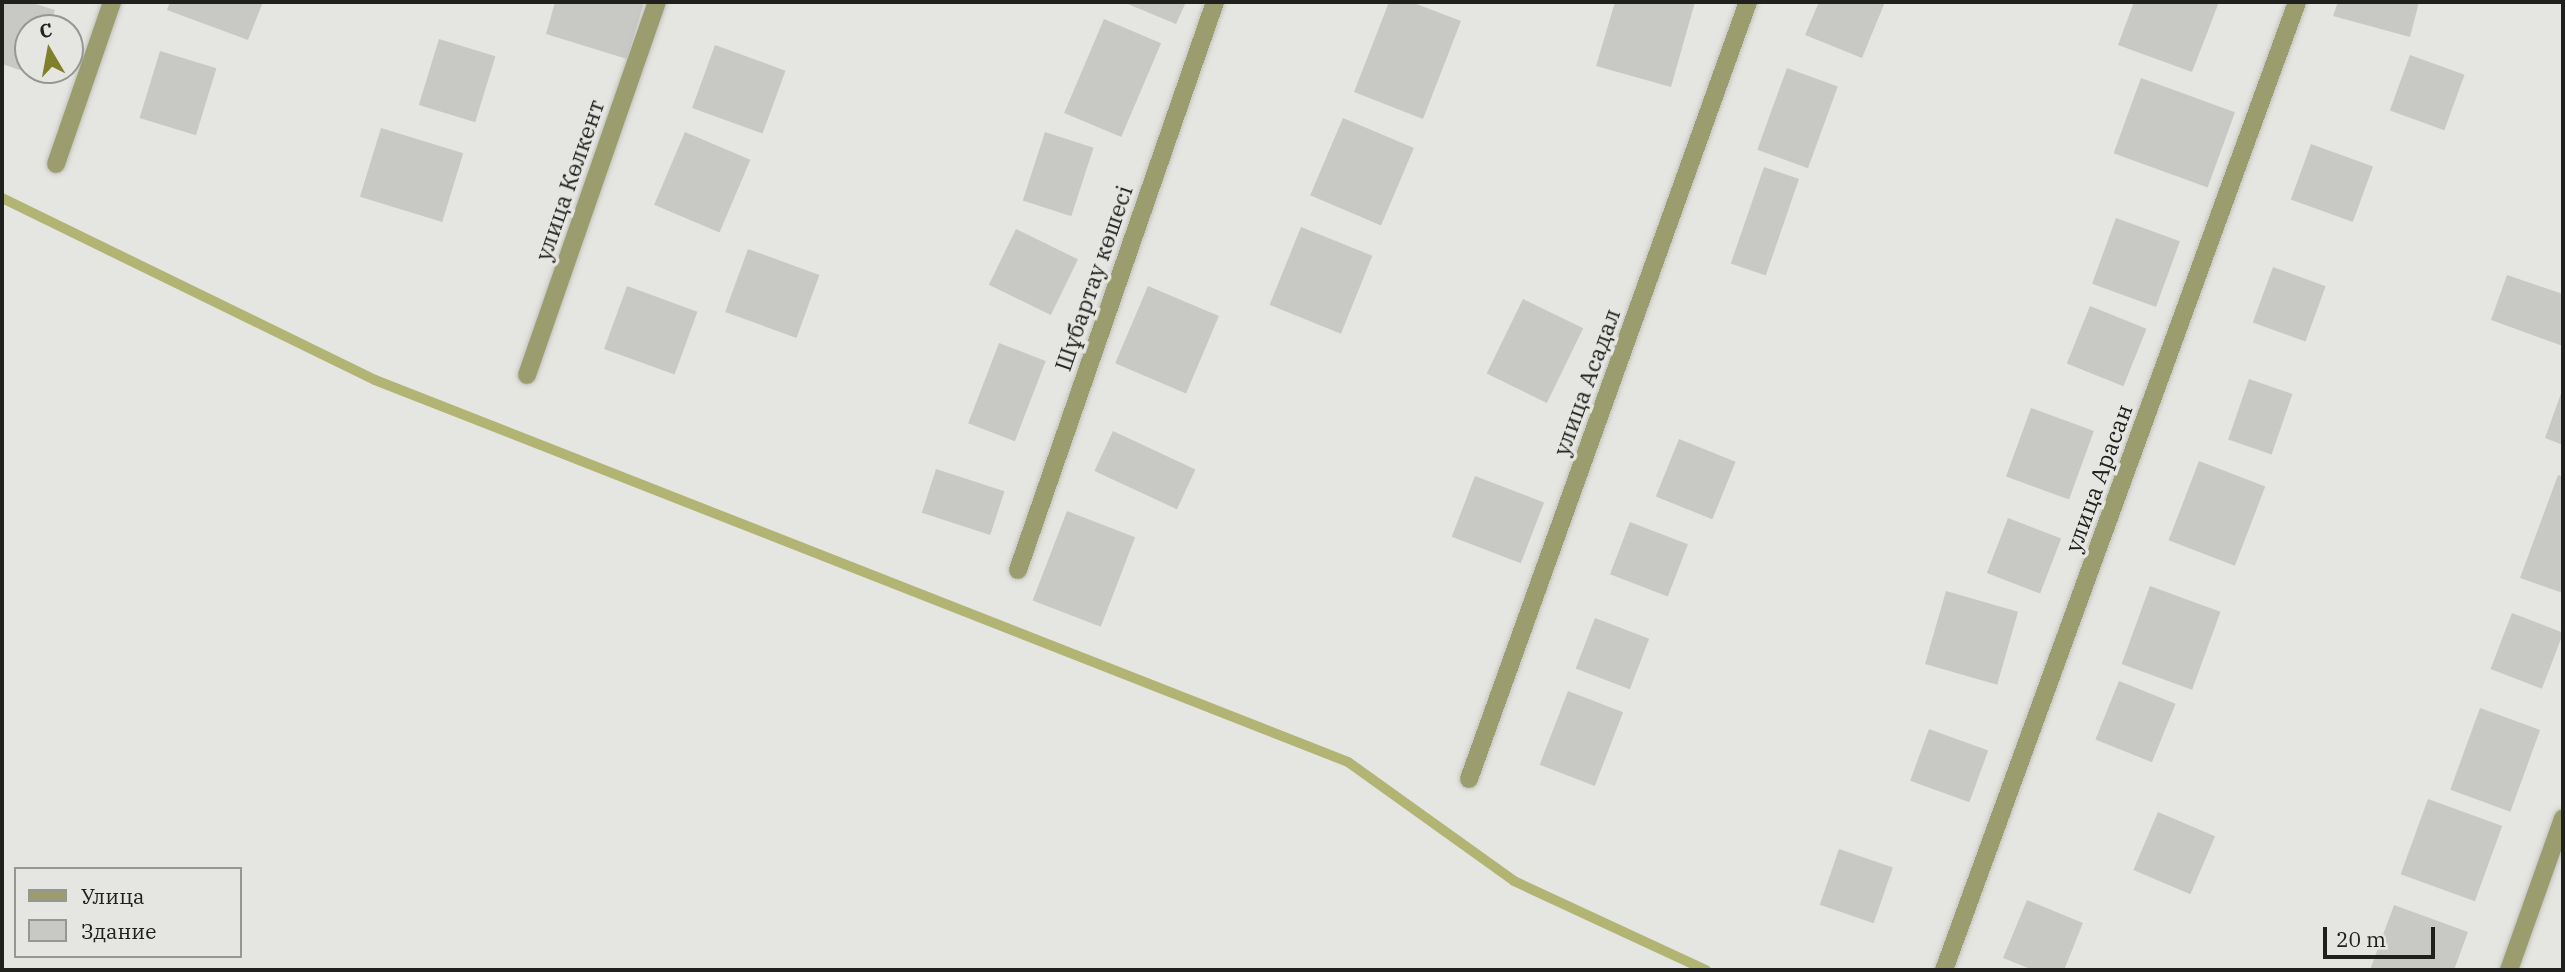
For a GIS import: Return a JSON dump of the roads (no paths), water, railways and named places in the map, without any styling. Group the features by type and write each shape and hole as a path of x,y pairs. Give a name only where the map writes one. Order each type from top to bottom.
{"street":[{"path":"56,164 112,2"},
{"name":"улица Көлкент","path":"527,375 657,2"},
{"name":"Шұбартау көшесі","path":"1018,570 1215,2"},
{"name":"улица Асадал","path":"1469,779 1748,2"},
{"name":"улица Арасан","path":"1944,970 2297,2"},
{"path":"2509,970 2563,818"}],"waterway":[{"path":"2,198 375,380 1348,762 1514,881 1706,970"}]}
